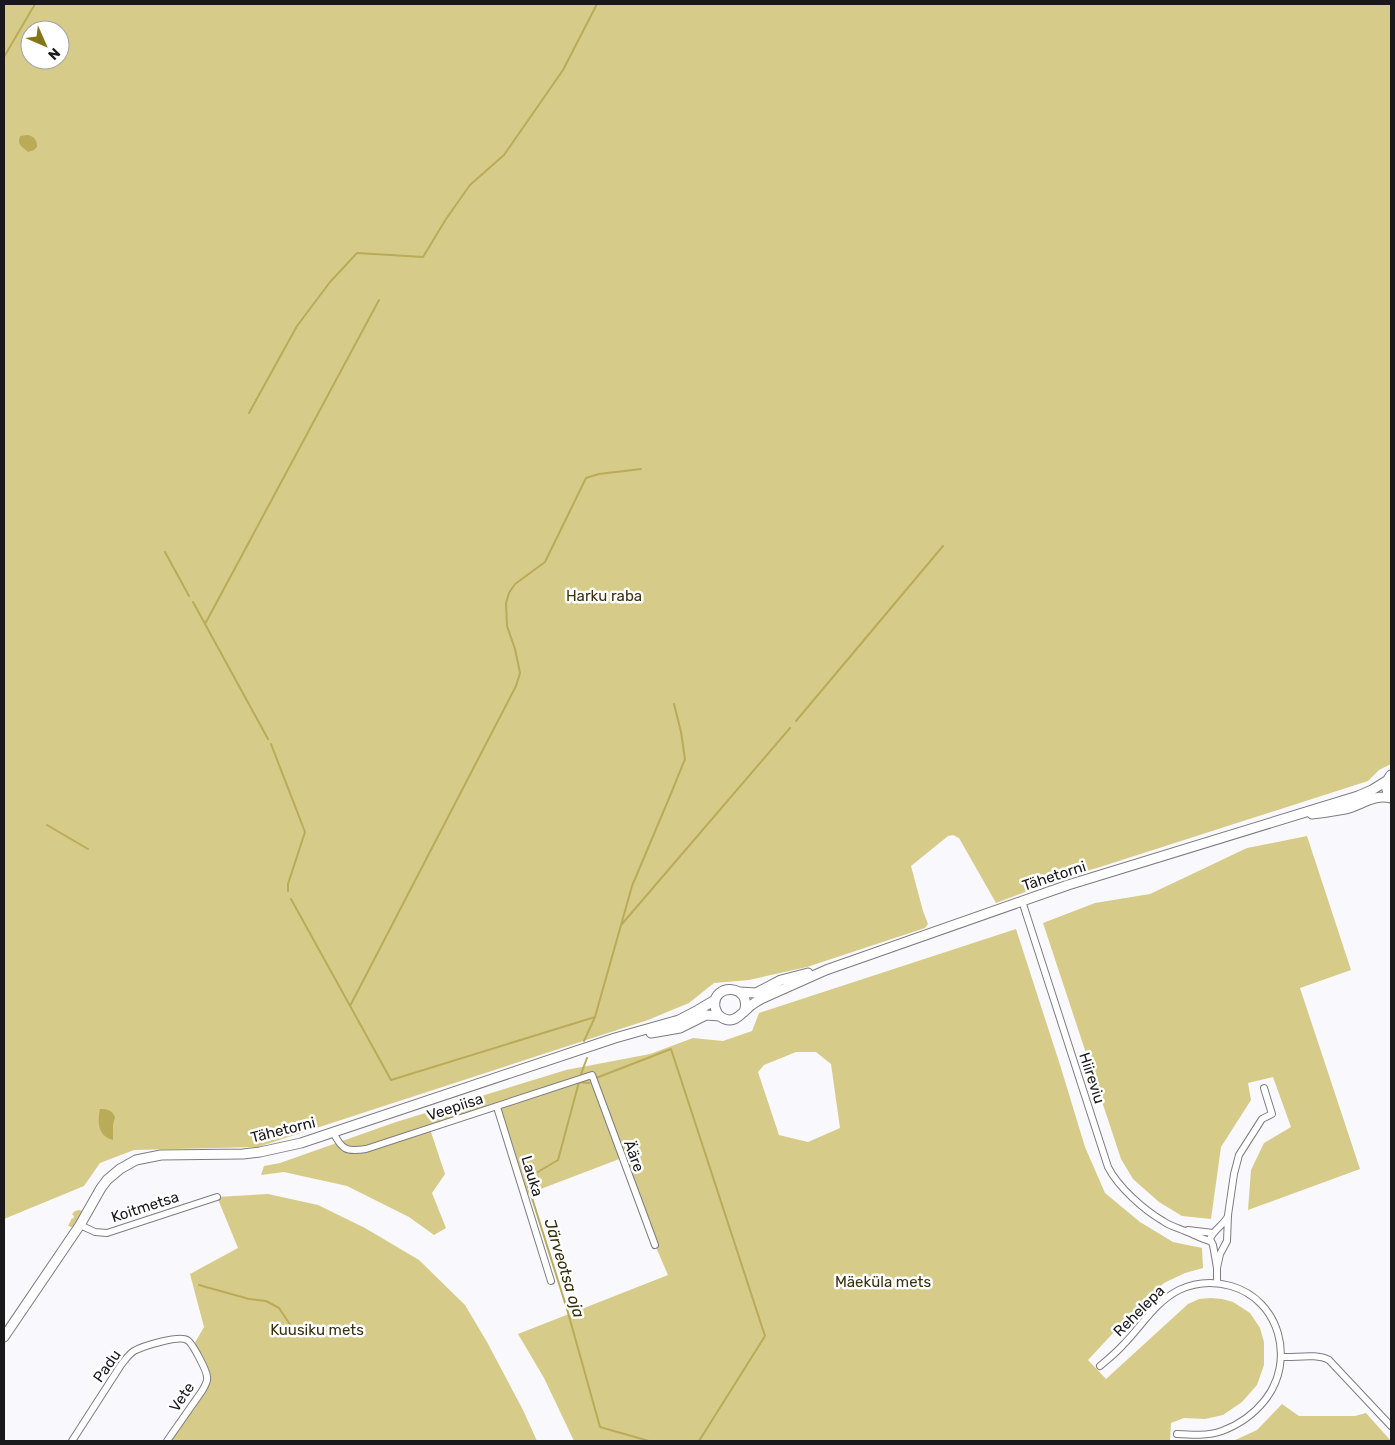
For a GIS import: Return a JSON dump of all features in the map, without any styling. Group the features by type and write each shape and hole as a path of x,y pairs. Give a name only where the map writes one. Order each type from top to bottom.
{"street":[{"path":"1389,777 1387,790 1391,798"},
{"name":"Tähetorni","path":"744,1012 765,997 826,970 1068,885 1358,796 1372,790 1389,777"},
{"name":"Tähetorni","path":"1294,816 1344,809 1382,796 1391,798"},
{"name":"Hiireviu","path":"1022,901 1108,1167 1118,1184 1152,1213 1165,1222 1212,1243"},
{"name":"Tähetorni","path":"740,992 756,993 789,977 826,970"},
{"path":"732,989 740,992 746,1001 744,1012 732,1020 720,1016 716,1010 715,1000 718,995 724,990 732,989"},
{"name":"Tähetorni","path":"4,1336 80,1226 97,1194 107,1180 120,1169 136,1160 161,1155 242,1154 301,1143 615,1038 679,1020 715,1000"},
{"name":"Tähetorni","path":"615,1038 668,1031 680,1028 706,1015 720,1016"},
{"name":"Veepiisa","path":"333,1132 341,1146 352,1151 366,1149 592,1075"},
{"name":"Ääre","path":"592,1075 655,1245"},
{"path":"1217,1268 1227,1237 1234,1174 1239,1155 1262,1119 1272,1114 1264,1088"},
{"name":"Lauka","path":"497,1107 551,1281"},
{"name":"Koitmetsa","path":"80,1226 95,1232 107,1233 217,1197"},
{"path":"1217,1283 1217,1268 1211,1236 1226,1220 1228,1215"},
{"name":"Hiireviu","path":"1184,1230 1215,1232"},
{"path":"1215,1232 1223,1232 1227,1237"},
{"path":"1212,1243 1218,1248 1225,1245"},
{"name":"Rehelepa","path":"1100,1366 1123,1345 1164,1300 1177,1291 1190,1286 1200,1283 1217,1283 1243,1290 1263,1306 1272,1319 1279,1335 1281,1357 1271,1391 1265,1400 1246,1418 1231,1427 1212,1434 1177,1434"},
{"name":"Padu","path":"72,1441 130,1354 135,1350 158,1343 182,1338 186,1339"},
{"name":"Vete","path":"167,1441 206,1385 207,1376 192,1343 186,1339"},
{"path":"1281,1357 1323,1357 1329,1360 1391,1426"}],"green space":[{"name":"Harku raba","path":"4,4 1391,4 1391,764 1379,770 1368,781 1067,876 996,903 959,838 953,835 948,836 911,866 928,924 925,928 807,967 749,980 714,983 689,1003 648,1020 258,1147 134,1150 100,1163 84,1186 4,1219"},
{"path":"1307,836 1351,970 1300,988 1360,1169 1248,1210 1251,1170 1264,1143 1291,1127 1273,1077 1248,1083 1251,1100 1221,1147 1211,1219 1182,1216 1159,1202 1133,1179 1121,1159 1043,923 1095,903 1150,894 1247,848"},
{"name":"Mäeküla mets","path":"1016,929 1085,1147 1105,1193 1140,1222 1173,1242 1202,1248 1203,1268 1185,1273 1164,1283 1141,1303 1088,1360 1106,1379 1188,1304 1199,1299 1222,1299 1233,1302 1250,1313 1260,1328 1264,1342 1264,1365 1257,1385 1242,1402 1223,1415 1205,1419 1184,1418 1171,1423 1170,1441 574,1441 544,1378 518,1334 668,1275 622,1158 525,1195 497,1107 430,1129 445,1174 432,1193 446,1228 434,1235 409,1217 347,1186 284,1172 261,1175 264,1166 280,1163 396,1122 566,1070 650,1054 693,1038 723,1041 752,1031 759,1013","holes":["796,1052 816,1052 831,1064 840,1128 808,1142 779,1135 758,1072 764,1065"]},
{"name":"Kuusiku mets","path":"268,1194 318,1205 365,1228 419,1260 465,1305 523,1410 537,1441 167,1441 195,1401 207,1376 193,1346 204,1327 190,1274 238,1248 217,1197"},
{"path":"79,1210 83,1211 75,1225 72,1227 68,1226 74,1216 72,1214"},
{"path":"1282,1404 1299,1416 1355,1416 1366,1413 1391,1441 1233,1441 1257,1430"}],"shaded area":[{"path":"28,135 35,139 37,147 28,152 19,142 20,136"},
{"path":"100,1109 109,1110 115,1117 113,1140 104,1135 100,1128"}],"waterway":[{"path":"4,57 35,4"},
{"path":"249,413 297,326 330,282 357,253 423,257 446,219 470,185 504,155 563,70 597,4"},
{"path":"205,624 379,300"},
{"path":"350,1006 516,686 520,673 515,649 507,626 506,603 509,593 515,584 545,562 586,478 599,474 641,469"},
{"path":"796,721 943,546"},
{"path":"165,552 189,596"},
{"path":"193,602 268,739"},
{"path":"584,1041 595,1017 632,886 685,759 674,704"},
{"path":"622,924 790,728"},
{"path":"271,744 305,832 288,884 288,891"},
{"path":"47,825 88,849"},
{"name":"Järveotsa oja","path":"291,899 391,1080 595,1017"},
{"path":"596,1078 671,1049 765,1336 699,1441"},
{"path":"581,1074 587,1058"},
{"name":"Järveotsa oja","path":"589,1083 579,1082 558,1160 526,1179 567,1309 600,1427 649,1441"},
{"path":"199,1285 249,1299 266,1301 279,1308 291,1326"}]}
